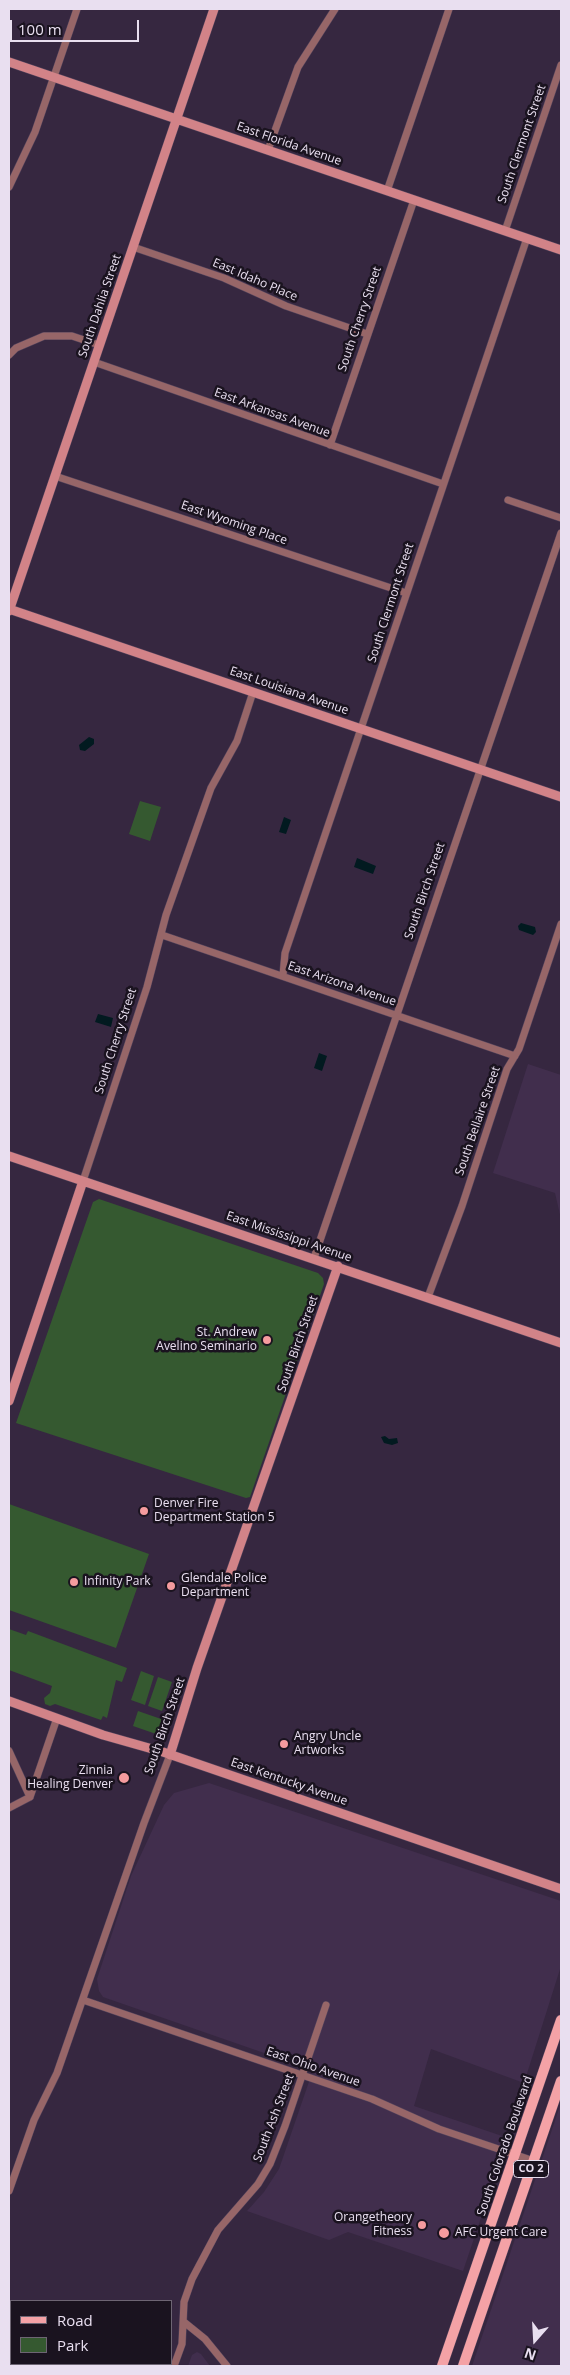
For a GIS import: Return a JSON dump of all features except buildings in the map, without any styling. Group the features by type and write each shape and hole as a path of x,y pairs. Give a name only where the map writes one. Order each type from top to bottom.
{"main road":[{"name":"South Colorado Boulevard","path":"442,2366 561,2020"},
{"name":"CO 2","path":"463,2366 561,2081"}],"street":[{"path":"9,187 32,140 55,78 77,9"},
{"name":"South Dahlia Street","path":"9,610 214,9"},
{"path":"268,150 298,67 335,9"},
{"path":"387,191 448,9"},
{"name":"East Florida Avenue","path":"9,62 561,250"},
{"name":"South Clermont Street","path":"505,231 561,65"},
{"name":"South Cherry Street","path":"330,445 414,200"},
{"name":"South Clermont Street","path":"283,975 285,953 527,238"},
{"name":"East Idaho Place","path":"133,247 224,278 286,306 368,334"},
{"path":"9,355 16,348 44,336 72,336 99,346"},
{"name":"East Arkansas Avenue","path":"94,362 443,484"},
{"name":"East Wyoming Place","path":"55,476 406,594"},
{"path":"508,500 561,518"},
{"name":"South Birch Street","path":"314,1258 561,533"},
{"name":"East Louisiana Avenue","path":"9,610 561,797"},
{"name":"South Cherry Street","path":"9,1401 148,987 162,935 211,788 237,741 253,692"},
{"name":"South Bellaire Street","path":"428,1297 462,1206 507,1069 515,1056 561,924"},
{"name":"East Arizona Avenue","path":"162,935 515,1056"},
{"name":"East Mississippi Avenue","path":"9,1156 561,1343"},
{"name":"South Birch Street","path":"9,2191 31,2126 55,2078 83,2000 144,1823 170,1755 200,1660 338,1266"},
{"name":"East Kentucky Avenue","path":"9,1701 103,1735 170,1755 561,1889"},
{"path":"9,1808 30,1797 57,1718"},
{"path":"9,1751 30,1797"},
{"name":"East Ohio Avenue","path":"83,2000 382,2102 439,2129 534,2161"},
{"name":"South Ash Street","path":"174,2366 182,2344 183,2308 186,2294 205,2252 223,2222 252,2192 265,2172 280,2139 326,2005"},
{"path":"184,2322 199,2334 226,2366"}],"shaded area":[{"path":"528,1064 561,1075 561,1219 555,1193 493,1173"},
{"path":"209,1783 561,1901 561,1966 524,2083 431,2049 414,2106 508,2138 463,2271 348,2232 329,2240 247,2211 264,2192 279,2169 313,2070 103,1997 99,1991 97,1979 131,1876 164,1805 174,1793"},
{"path":"561,2103 561,2366 472,2366"},
{"path":"197,2352 201,2354 210,2366 188,2366 192,2355"}],"green space":[{"path":"140,801 161,807 150,841 129,834"},
{"path":"99,1199 318,1273 323,1278 324,1284 250,1497 246,1498 16,1423 93,1202"},
{"name":"Infinity Park","path":"9,1504 149,1554 116,1648 9,1610"},
{"path":"9,1629 26,1635 28,1631 127,1668 122,1682 116,1680 107,1718 103,1716 101,1720 55,1704 50,1706 45,1704 44,1698 50,1693 52,1686 9,1670"},
{"path":"141,1671 154,1676 145,1705 131,1700"},
{"path":"158,1677 172,1682 162,1711 148,1706"},
{"path":"138,1711 164,1720 159,1735 133,1726"}],"water":[{"path":"89,737 94,739 94,744 85,751 80,750 79,745"},
{"path":"284,817 291,820 286,834 279,832"},
{"path":"357,858 376,866 373,874 354,867"},
{"path":"521,923 535,927 536,932 533,935 519,930 518,926"},
{"path":"98,1014 113,1018 111,1027 95,1022"},
{"path":"319,1053 327,1056 322,1071 314,1068"},
{"path":"385,1436 389,1439 397,1438 398,1443 392,1445 384,1443 381,1437"}],"place":[{"name":"St. Andrew Avelino Seminario","path":"267,1340"},
{"name":"Denver Fire Department Station 5","path":"144,1511"},
{"name":"Infinity Park","path":"74,1582"},
{"name":"Glendale Police Department","path":"171,1586"},
{"name":"Angry Uncle Artworks","path":"284,1744"},
{"name":"Zinnia Healing Denver","path":"124,1778"},
{"name":"Orangetheory Fitness","path":"422,2225"},
{"name":"AFC Urgent Care","path":"444,2233"}]}
